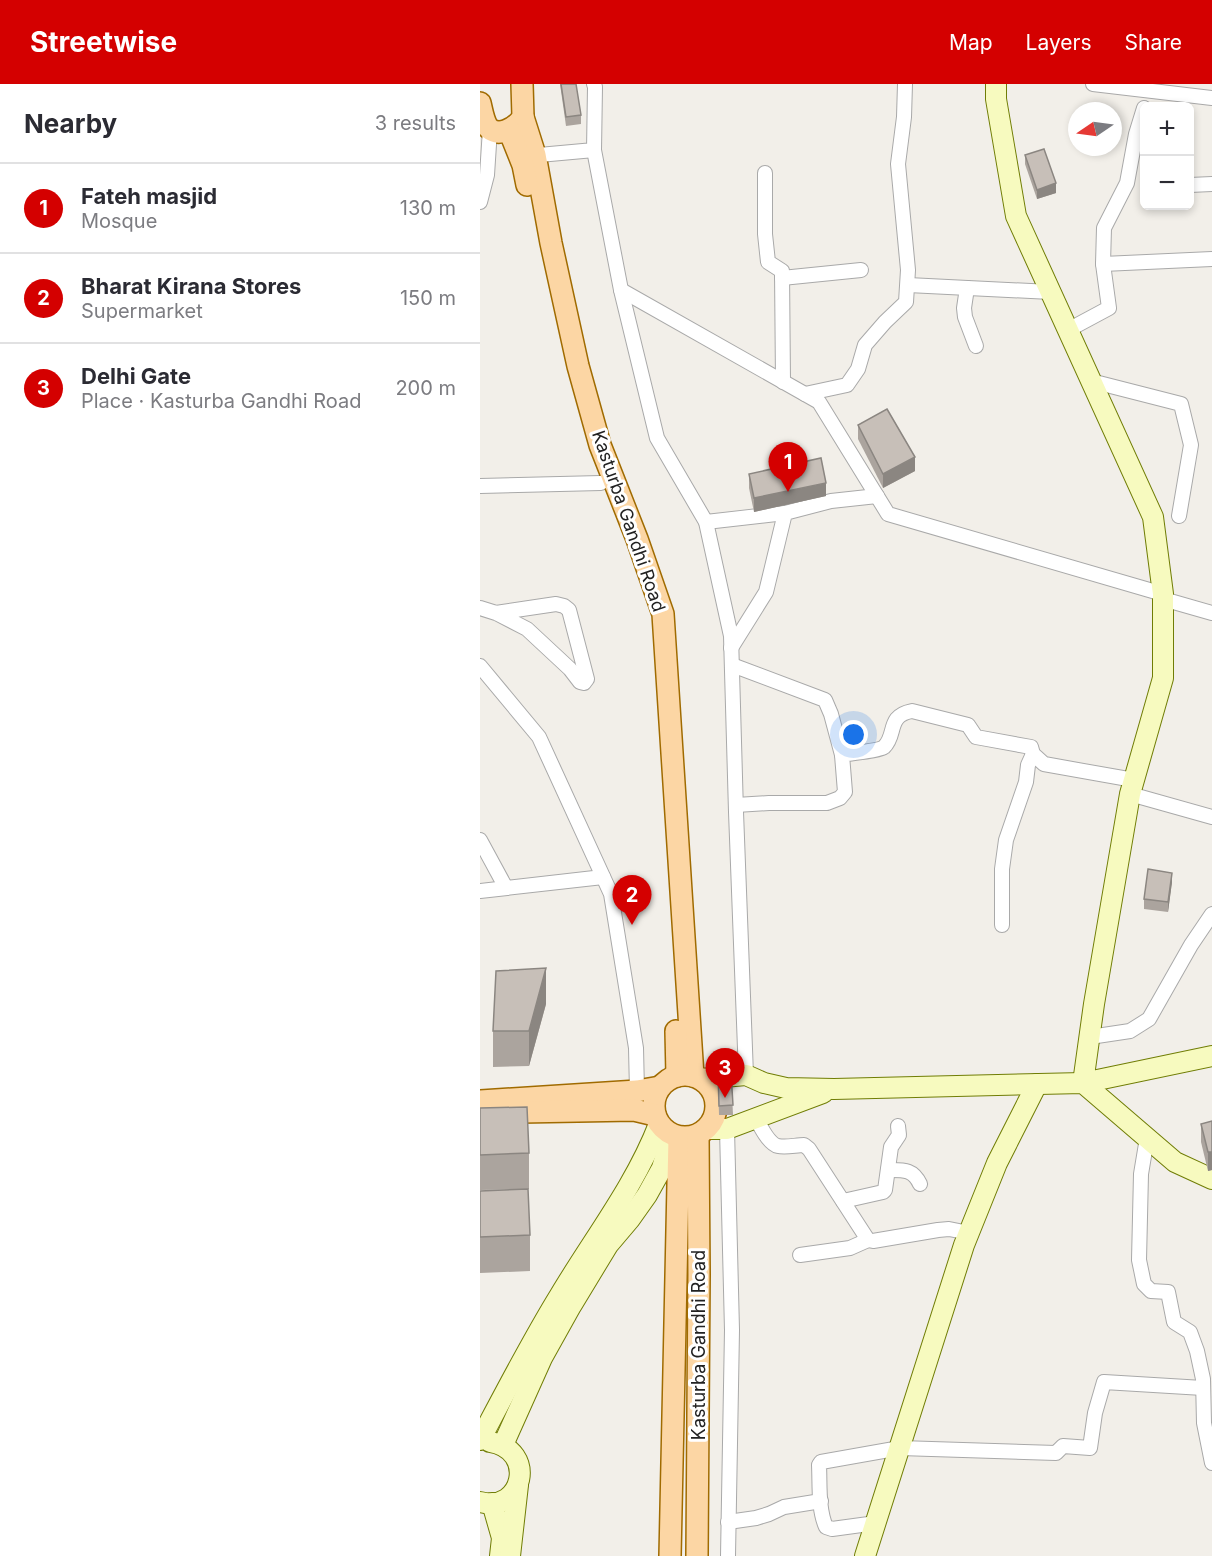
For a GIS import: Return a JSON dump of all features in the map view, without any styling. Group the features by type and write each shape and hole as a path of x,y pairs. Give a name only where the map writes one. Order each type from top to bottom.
{"main road":[{"name":"Kasturba Gandhi Road","path":"522,84 494,118 527,156 551,243 578,366 600,445 663,614 683,1079"},
{"name":"Kasturba Gandhi Road","path":"527,156 523,165 565,369 588,449 650,616 677,1046 683,1079"},
{"path":"678,1129 653,1105 655,1095 683,1079"},
{"path":"480,1101 637,1091 683,1079 708,1085 714,1094 716,1103 712,1122 678,1129 634,1110 480,1113"},
{"name":"Kasturba Gandhi Road","path":"669,1556 678,1129"},
{"name":"Kasturba Gandhi Road","path":"678,1129 697,1556"}],"street":[{"path":"805,394 848,385 858,369 865,345 906,302 908,270 898,164 904,117 905,84"},
{"path":"996,84 996,99 1016,216 1154,517 1163,596 1163,678 1132,787 1083,1083"},
{"path":"1093,84 1152,87 1212,98"},
{"path":"598,85 594,150 621,290 657,438 706,522 731,636 746,1075"},
{"path":"1147,102 1152,87"},
{"path":"480,202 487,175 494,118"},
{"path":"1068,330 1109,308 1103,264 1104,228 1127,183 1140,122"},
{"path":"527,156 594,150"},
{"path":"765,173 765,234 768,262 782,271 783,382"},
{"path":"1194,185 1212,184"},
{"path":"1103,264 1212,259"},
{"path":"782,278 861,270"},
{"path":"908,285 1051,292"},
{"path":"967,288 964,316 976,346"},
{"path":"621,290 819,402 888,514 1163,596 1212,613"},
{"path":"1092,381 1181,404 1191,445 1179,516"},
{"path":"480,486 601,483"},
{"path":"706,522 785,513 831,501 877,496"},
{"path":"731,648 766,592 785,513"},
{"path":"480,609 496,613 527,628 570,669 580,682 584,683 587,679 569,610 564,606 556,604 496,613"},
{"path":"732,665 825,700 842,755 845,792 840,798 827,803 736,805"},
{"path":"480,666 539,737 611,894 636,1048 637,1091"},
{"path":"842,755 879,750 885,747 896,720 904,712 912,711 968,725 976,737 1030,747 1033,754 1044,764 1132,787 1212,817"},
{"path":"1002,925 1002,869 1006,840 1033,754"},
{"path":"480,840 506,888"},
{"path":"480,891 603,877"},
{"path":"1089,1037 1130,1031 1149,1019 1191,945 1212,914"},
{"path":"683,1079 746,1075 764,1083 786,1088 834,1089 1083,1083 1212,1056"},
{"path":"1083,1083 1175,1162 1212,1179"},
{"path":"866,1556 969,1233 997,1163 1037,1084"},
{"path":"510,1556 520,1475 519,1465 515,1456 503,1445 480,1442 560,1295 634,1178 652,1143 678,1129 727,1129 834,1089"},
{"path":"756,1118 765,1135 774,1144 778,1146 804,1145 809,1149 868,1240"},
{"path":"843,1201 885,1190 891,1148 899,1136 898,1126"},
{"path":"503,1445 542,1358 608,1245 647,1195 678,1129"},
{"path":"727,1129 732,1330 728,1556"},
{"path":"1147,1138 1140,1185 1139,1260 1144,1284 1151,1291 1168,1292 1174,1322 1190,1332 1197,1351 1203,1379 1204,1423 1212,1463"},
{"path":"888,1170 908,1171 914,1174 920,1184"},
{"path":"800,1255 850,1248 868,1240 938,1230 949,1229 969,1233"},
{"path":"876,1523 829,1529 824,1523 821,1501 819,1465 821,1462 900,1448 1056,1453 1063,1446 1090,1448 1095,1413 1104,1382 1203,1388"},
{"path":"500,1556 502,1538 484,1504 500,1502 507,1498 518,1485"},
{"path":"728,1522 756,1518 784,1507 821,1501"}],"building":[{"path":"561,84 576,84 581,115 566,117"},
{"path":"1044,149 1056,183 1037,190 1025,155"},
{"path":"887,409 915,457 883,474 858,425"},
{"path":"821,458 826,483 754,498 749,474"},
{"path":"1148,869 1172,873 1168,902 1144,899"},
{"path":"546,968 529,1031 493,1031 496,971"},
{"path":"718,1072 731,1072 733,1105 719,1106"},
{"path":"527,1107 529,1153 480,1155 480,1108"},
{"path":"1212,1121 1212,1152 1208,1152 1201,1124"},
{"path":"528,1189 530,1235 480,1237 480,1191"}],"place":[{"name":"Fateh masjid","path":"788,492"},
{"name":"Bharat Kirana Stores","path":"632,925"},
{"name":"Delhi Gate","path":"725,1098"}]}
